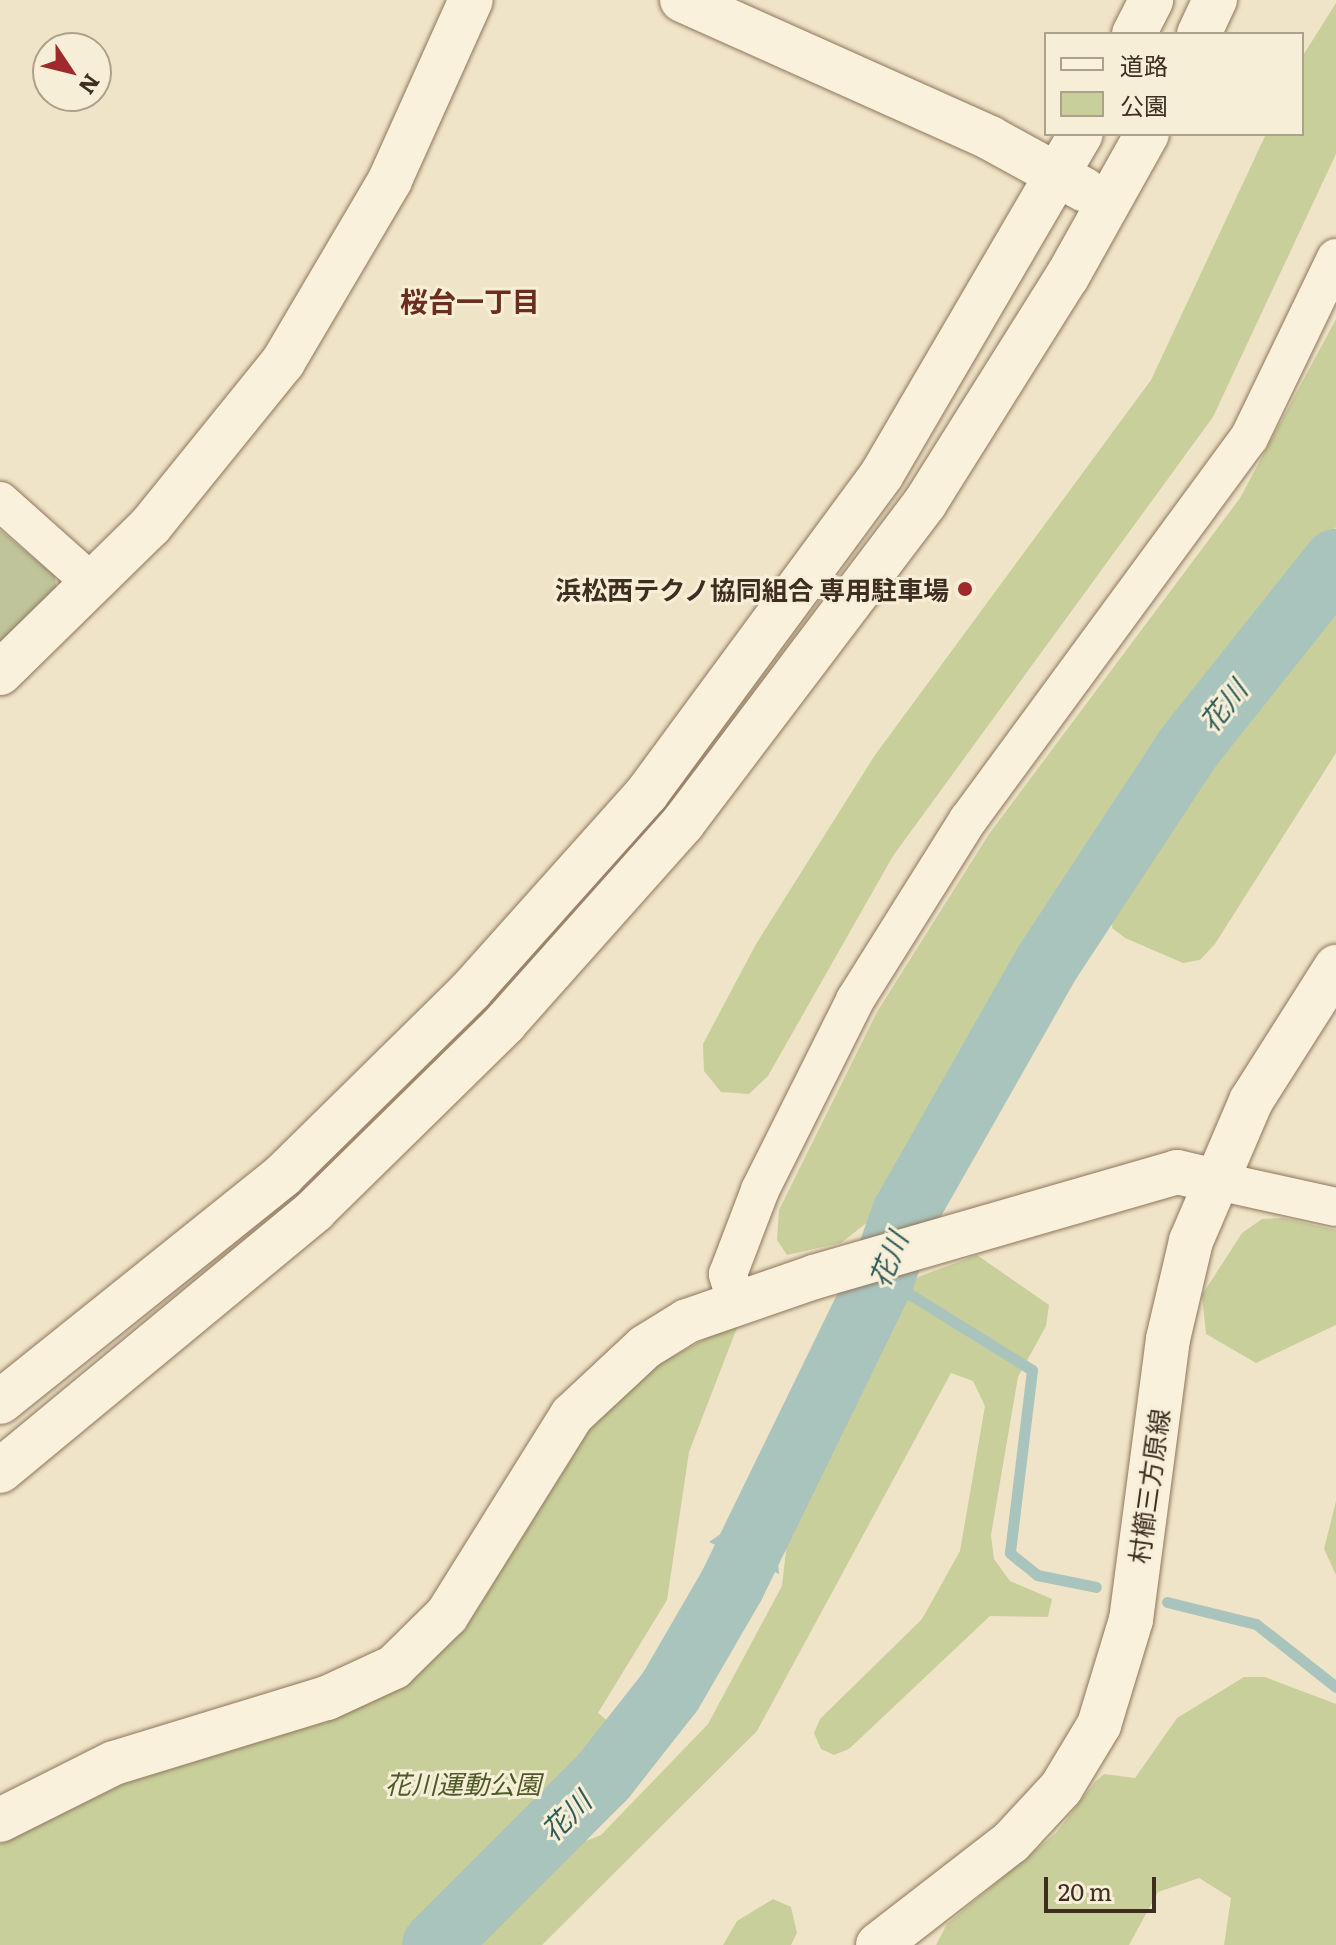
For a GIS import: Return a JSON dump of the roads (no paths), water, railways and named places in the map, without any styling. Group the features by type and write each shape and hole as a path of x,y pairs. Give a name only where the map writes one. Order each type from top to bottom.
{"street":[{"path":"0,673 198,473 322,303 390,180 471,0"},
{"path":"682,0 1059,175 1110,203"},
{"path":"1135,32 1151,0"},
{"path":"1200,32 1215,0"},
{"path":"0,1402 283,1175 471,990 647,793 882,474 1080,136"},
{"path":"0,1471 315,1210 596,924 848,612 998,391 1110,203 1146,136"},
{"path":"736,1301 728,1274 760,1190 855,1000 968,820 1234,461 1336,258"},
{"path":"0,501 92,583"},
{"name":"村櫛三方原線","path":"878,1945 1011,1842 1061,1788 1099,1725 1131,1620 1178,1290 1213,1180 1251,1101 1336,967"},
{"path":"0,1820 114,1763 327,1698 394,1667 447,1615 544,1456 606,1378 687,1321 736,1301 814,1277 1177,1172 1336,1207"}],"water":[{"path":"754,1511 774,1519 779,1574 709,1542"}],"waterway":[{"name":"花川","path":"435,1945 603,1777 670,1692 732,1585 882,1277 905,1213 1049,960 1188,748 1336,562"},
{"path":"882,1277 1032,1370 1010,1553 1037,1575 1096,1587"},
{"path":"1167,1602 1256,1624 1336,1687"}],"place":[{"name":"浜松西テクノ協同組合 専用駐車場","path":"965,589"}],"district":[{"name":"桜台一丁目","path":"470,300"}],"park label":[{"name":"花川運動公園","path":"463,1783"}]}
